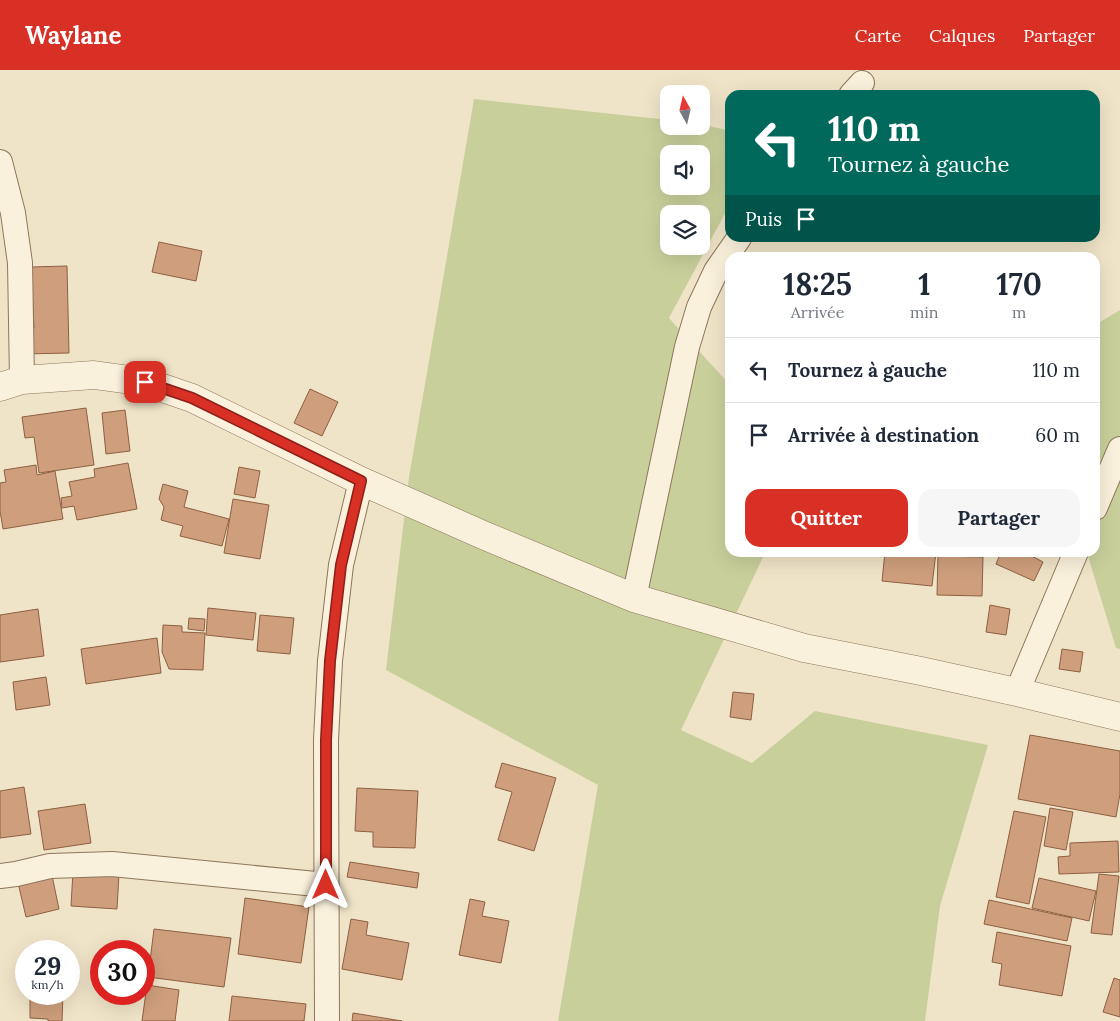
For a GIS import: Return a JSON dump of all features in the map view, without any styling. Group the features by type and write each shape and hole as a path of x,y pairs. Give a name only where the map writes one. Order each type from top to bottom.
{"street":[{"path":"0,162 12,213 20,262 11,384 94,375 145,382 192,398 361,481 483,535 634,598 804,648 921,671 1120,717"},
{"path":"634,598 689,339 699,307 716,271 725,258"},
{"path":"1100,496 1120,449"},
{"path":"327,1021 326,740 330,661 341,565 361,481"},
{"path":"1017,692 1074,557"},
{"path":"0,876 50,866 112,864 326,885"}],"green space":[{"path":"474,99 660,119 660,135 710,135 710,126 725,130 725,213 710,241 710,205 660,205 660,255 703,255 669,318 725,380 725,557 763,557 681,730 752,763 815,711 988,745 940,906 925,1021 558,1021 598,785 386,670 409,477"},
{"path":"1120,310 1120,649 1116,648 1088,557 1100,557 1100,322"}],"building":[{"path":"159,242 202,251 196,281 152,272"},
{"path":"67,266 69,353 24,354 24,329 34,328 31,267"},
{"path":"310,389 338,402 322,436 294,423"},
{"path":"86,408 94,465 39,473 34,437 25,438 22,417"},
{"path":"125,410 130,451 106,454 102,413"},
{"path":"128,463 137,509 77,520 74,506 62,508 61,498 72,496 69,482 95,477 94,469"},
{"path":"36,465 37,475 55,471 63,519 3,529 0,511 0,483 6,482 4,470"},
{"path":"239,467 260,471 255,498 234,494"},
{"path":"163,484 188,491 184,507 229,519 222,546 180,536 183,526 161,520 164,507 159,499"},
{"path":"233,499 269,505 260,559 224,553"},
{"path":"884,557 935,557 932,586 882,581"},
{"path":"938,557 983,557 982,596 937,595"},
{"path":"999,557 1034,557 1043,562 1034,581 996,564"},
{"path":"990,605 1010,609 1006,635 986,632"},
{"path":"208,608 256,613 253,640 206,635"},
{"path":"38,609 44,656 0,662 0,615"},
{"path":"260,615 294,618 290,654 257,651"},
{"path":"189,618 205,619 204,631 188,629"},
{"path":"163,625 182,626 182,632 205,633 203,670 169,669 162,652"},
{"path":"157,638 161,673 86,684 81,649"},
{"path":"1062,649 1083,652 1080,672 1059,669"},
{"path":"46,677 50,705 16,710 13,682"},
{"path":"733,692 754,694 751,720 730,717"},
{"path":"1030,735 1120,751 1120,794 1116,817 1018,799"},
{"path":"502,763 556,778 534,851 498,840 512,792 495,787"},
{"path":"24,787 31,834 0,838 0,791"},
{"path":"357,788 418,791 415,848 373,847 373,832 355,831"},
{"path":"85,804 91,843 44,850 38,811"},
{"path":"1050,808 1073,812 1066,850 1044,846"},
{"path":"1014,811 1046,817 1029,904 996,897"},
{"path":"1118,841 1119,872 1059,874 1058,857 1070,856 1070,843"},
{"path":"350,862 419,873 417,888 347,877"},
{"path":"50,866 59,909 26,917 16,874"},
{"path":"73,871 119,874 117,909 71,906"},
{"path":"1099,874 1119,876 1112,935 1091,933"},
{"path":"1039,878 1096,891 1089,921 1032,908"},
{"path":"245,898 309,907 301,963 238,954"},
{"path":"470,899 485,902 482,916 509,921 501,963 459,955"},
{"path":"989,900 1072,918 1067,941 984,924"},
{"path":"351,919 368,922 366,935 409,943 402,980 342,969"},
{"path":"154,929 231,938 224,987 155,978 155,940 153,940"},
{"path":"997,932 1071,946 1062,996 999,985 1002,964 992,962"},
{"path":"1114,978 1120,980 1120,1017 1103,1012"},
{"path":"155,986 179,990 175,1021 142,1021 144,1005 155,1005"},
{"path":"232,996 306,1004 304,1021 229,1021"},
{"path":"30,1005 63,1005 62,1021 30,1018"},
{"path":"353,1013 402,1021 352,1021"}],"route":[{"path":"145,382 192,398 361,481 341,565 330,661 326,740 326,885"}]}
